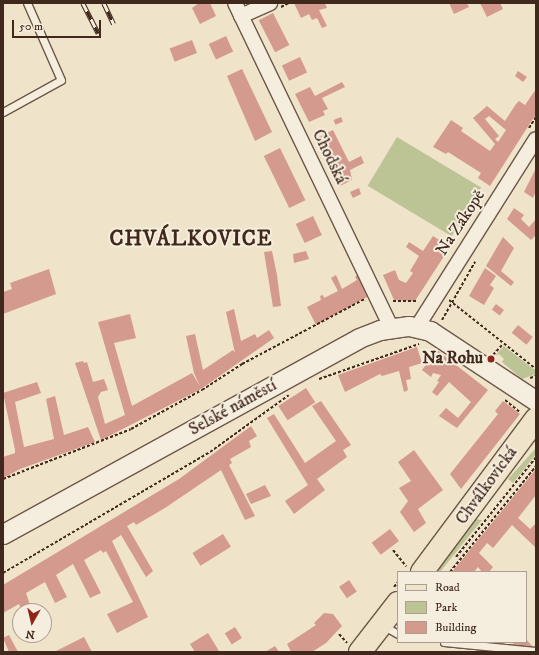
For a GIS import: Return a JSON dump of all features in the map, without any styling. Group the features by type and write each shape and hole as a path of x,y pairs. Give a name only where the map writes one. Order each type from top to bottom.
{"main road":[{"name":"Chválkovická","path":"452,533 536,418"},
{"name":"Chválkovická","path":"415,570 479,506 536,438"},
{"path":"354,649 390,629 397,605"}],"street":[{"name":"Chodská","path":"235,3 391,327"},
{"path":"242,16 270,3"},
{"name":"Na Zákopě","path":"417,327 532,134"},
{"name":"Selské náměstí","path":"3,534 359,338 391,327 417,327 437,334 466,356 536,401"},
{"name":"Selské náměstí","path":"466,356 491,382 536,418"}],"lane":[{"path":"3,112 60,80 27,3"},
{"path":"453,643 536,652"}],"path":[{"path":"532,134 536,117"},
{"path":"438,292 536,369"},
{"path":"390,295 393,302 416,303 420,297"},
{"path":"3,479 131,429 202,390 242,364 371,296"},
{"path":"315,380 417,344 424,345"},
{"path":"3,573 210,452 291,394"},
{"path":"453,561 536,457"},
{"path":"451,571 536,466"},
{"path":"393,550 415,570"},
{"path":"339,634 354,649"}],"green space":[{"path":"397,137 481,187 452,236 368,186"},
{"path":"504,346 536,371 536,374 522,379 502,362 504,359 499,354 495,356"},
{"path":"536,448 536,454 513,483 508,479"},
{"path":"475,519 482,520 441,571 431,571"}],"building":[{"path":"199,3 210,3 216,16 200,24 192,8"},
{"path":"294,3 325,3 327,8 319,10 327,26 322,28 317,18 312,20 309,14 301,18"},
{"path":"449,3 467,3 469,7 454,14"},
{"path":"480,3 500,3 503,9 487,17"},
{"path":"273,13 289,45 275,52 259,20"},
{"path":"226,36 233,51 216,59 209,44"},
{"path":"192,40 197,53 175,62 170,49"},
{"path":"300,57 307,72 289,81 282,65"},
{"path":"242,69 272,132 255,141 227,76"},
{"path":"518,71 527,77 523,82 515,76"},
{"path":"342,82 345,87 322,98 328,109 323,111 325,115 309,122 295,94 310,87 315,96"},
{"path":"536,89 536,114 490,186 478,178 481,173 448,152 446,154 433,147 451,120 463,128 461,131 490,151 495,144 473,118 487,106 505,121 519,101 525,105","holes":["489,116 506,130 498,142 495,139 499,136 485,119"]},
{"path":"341,117 343,122 335,125 334,120"},
{"path":"333,130 349,162 361,156 364,163 350,170 352,180 340,186 317,138"},
{"path":"280,148 305,200 289,208 264,156"},
{"path":"536,168 536,191 533,198 524,192"},
{"path":"359,188 361,194 353,198 350,192"},
{"path":"514,208 524,215 521,219 529,227 536,219 536,235 531,240 507,219"},
{"path":"313,216 322,235 305,243 296,224"},
{"path":"433,236 450,247 415,301 394,300 383,275 395,270 399,280 406,283 413,273 410,271 419,256 406,247 409,242 423,251"},
{"path":"503,237 514,248 501,271 514,282 511,286 486,266"},
{"path":"272,251 281,306 273,307 264,252"},
{"path":"306,251 309,259 294,263 293,254"},
{"path":"485,268 496,276 490,285 494,288 484,305 469,296"},
{"path":"49,269 56,294 3,314 3,292 12,289 10,283"},
{"path":"359,274 369,296 316,325 307,307 321,300 320,296 323,295 324,298 338,291 331,278 336,275 342,289 357,280 355,277"},
{"path":"496,304 504,310 500,316 492,310"},
{"path":"234,309 241,341 255,334 257,338 269,330 274,338 201,389 101,440 75,363 83,361 84,363 87,362 93,382 104,379 108,390 101,392 98,397 105,424 125,415 98,322 130,314 136,338 114,343 132,406 192,373 200,386 194,373 186,336 195,334 203,370 233,350 235,353 226,312"},
{"path":"518,325 533,337 526,345 512,333"},
{"path":"417,347 422,363 409,367 411,379 406,380 408,390 404,392 399,371 382,376 380,374 345,392 338,375"},
{"path":"437,350 488,390 457,428 439,416 446,408 458,418 471,402 449,382 437,396 432,392 439,382 437,381 441,375 433,373 431,377 422,370"},
{"path":"37,382 41,393 15,402 24,447 54,439 46,399 55,396 64,435 88,427 95,442 20,469 3,478 3,457 15,453 15,450 3,393"},
{"path":"306,388 315,402 288,420 278,406"},
{"path":"321,401 351,445 343,450 347,457 317,479 325,490 294,514 285,501 308,485 267,418 274,414 305,463 336,441 312,406"},
{"path":"503,401 520,414 461,489 450,474 498,414 495,411"},
{"path":"251,426 257,436 249,441 251,447 230,459 232,463 229,465 255,516 245,520 221,470 165,508 136,525 134,522 127,526 153,571 146,577 121,535 112,541 148,617 117,633 107,614 133,602 106,551 103,553 101,550 84,560 101,593 90,598 73,564 56,575 67,597 55,603 45,582 26,593 29,603 12,603 12,608 3,613 3,585 179,479"},
{"path":"414,450 443,490 418,509 426,523 414,532 400,512 408,501 399,488 411,481 398,462"},
{"path":"536,469 536,495 518,518 530,529 536,523 536,548 512,525 493,548 487,543 479,553 493,567 490,571 481,571 478,567 475,571 453,571"},
{"path":"265,485 271,496 251,504 246,494"},
{"path":"390,529 399,541 381,555 372,543"},
{"path":"223,534 231,547 200,566 192,553"},
{"path":"349,580 357,592 347,598 339,587"},
{"path":"324,613 333,614 342,626 326,643 312,652 291,652 287,644 316,625 314,623"},
{"path":"235,627 242,638 232,644 225,633"},
{"path":"208,633 219,651 195,652 190,644"},
{"path":"9,635 18,652 9,652 3,638"},
{"path":"84,637 92,652 54,652"},
{"path":"527,640 532,646 517,647 513,643 527,643"},
{"path":"275,646 279,652 265,652"}],"railway":[{"path":"83,3 98,33"},
{"path":"104,3 114,24"}],"place":[{"name":"Na Rohu","path":"491,359"}],"district":[{"name":"CHVÁLKOVICE","path":"191,239"}]}
